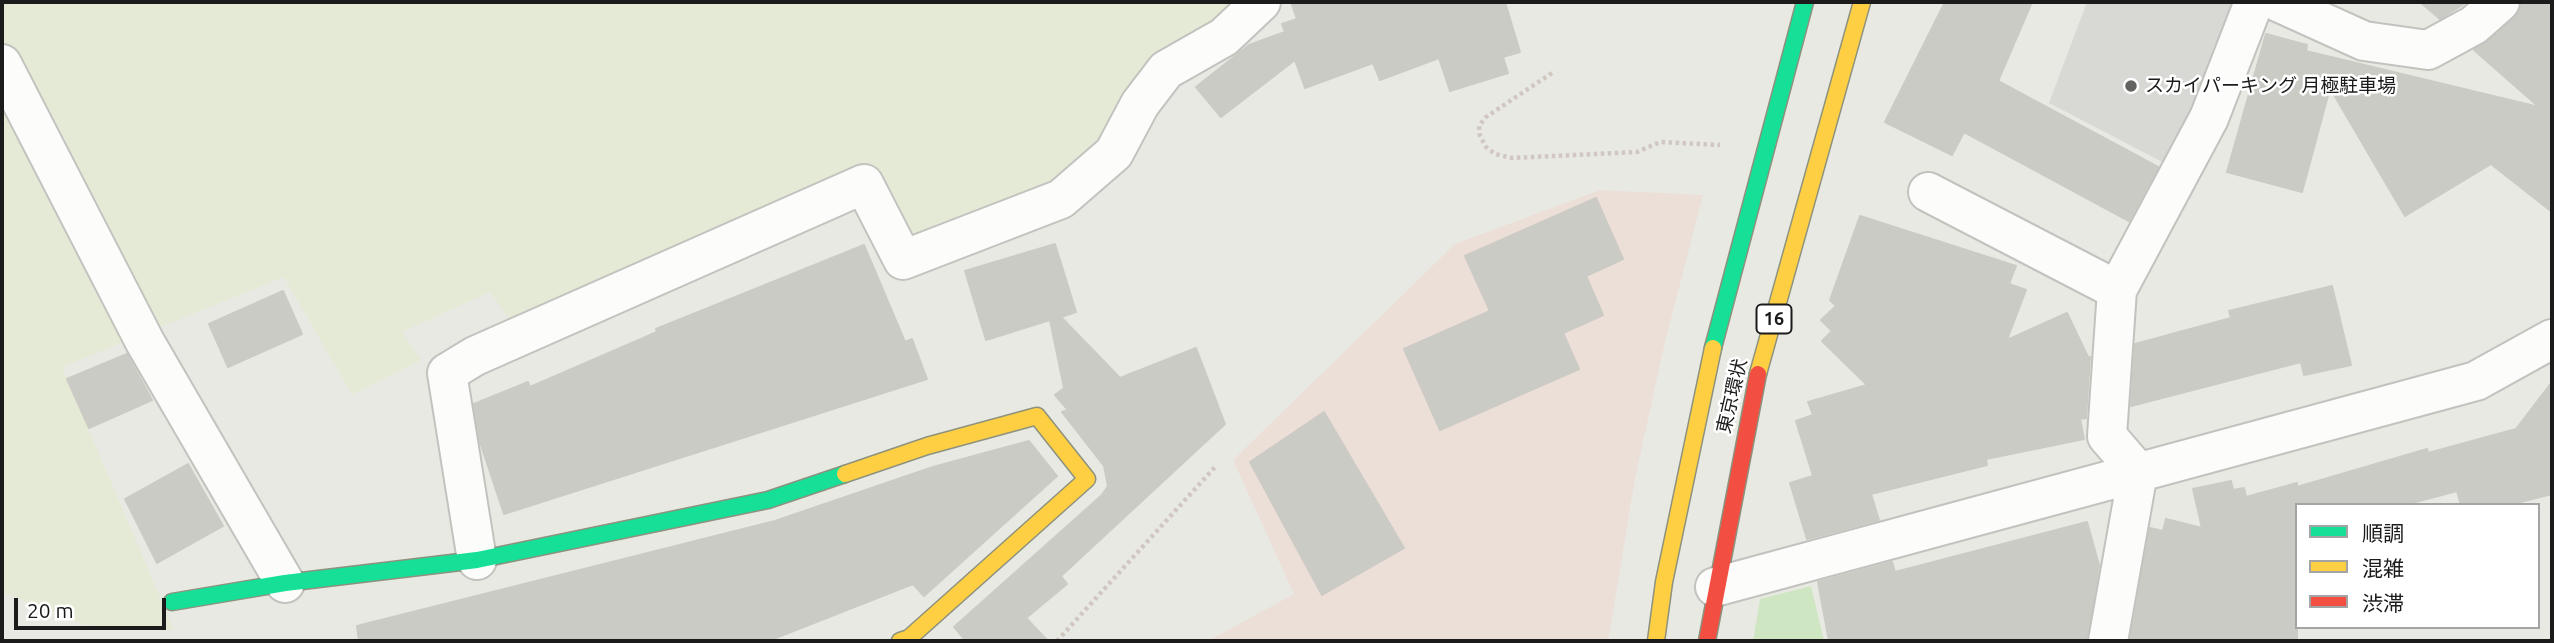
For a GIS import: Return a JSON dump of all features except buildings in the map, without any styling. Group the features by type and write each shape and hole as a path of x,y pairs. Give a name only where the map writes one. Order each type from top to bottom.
{"main road":[{"name":"東京環状","path":"1656,641 1664,582 1702,388 1805,2"},
{"name":"東京環状","path":"1707,641 1752,397 1862,2"},
{"path":"172,602 285,583 477,560 768,500 927,446 1037,416 1087,479 909,638 900,641"}],"street":[{"path":"477,560 447,373 475,356 864,184 903,260 1061,199 1114,153 1140,104 1166,70 1224,37 1261,2"},
{"path":"2138,472 2107,436 2117,290 2209,118 2254,2"},
{"path":"2278,2 2364,41 2428,50 2474,25 2500,2"},
{"path":"2,64 145,342 285,583"},
{"path":"1928,192 2117,290"},
{"path":"1715,587 2476,381 2552,339"},
{"path":"2108,641 2138,472"}],"path":[{"path":"1552,72 1486,117 1479,126 1479,136 1486,147 1495,154 1513,158 1637,152 1660,142 1728,145"},
{"path":"1057,641 1215,467"}],"shaded area":[{"name":"スカイパーキング 月極駐車場","path":"2087,2 2235,2 2170,166 2049,103"},
{"path":"1600,190 1703,195 1665,342 1635,478 1608,641 1208,641 1294,594 1233,460 1455,244"}],"green space":[{"path":"2,2 1240,2 1119,120 1075,174 912,236 871,163 512,323 490,292 402,332 421,360 352,395 284,277 62,367 174,630 84,625 2,592"},
{"path":"1811,586 1824,641 1753,641 1760,599"}],"traffic: fast":[{"path":"1713,348 1805,2"},
{"path":"172,602 285,583 477,560 768,500 845,474"}],"traffic: slow":[{"path":"1758,374 1862,2"},
{"path":"1656,641 1664,582 1713,348"},
{"path":"845,474 927,446 1037,416 1087,479 909,638 900,641"}],"traffic: jam":[{"path":"1707,641 1758,374"}],"place":[{"name":"スカイパーキング 月極駐車場","path":"2131,86"}]}
